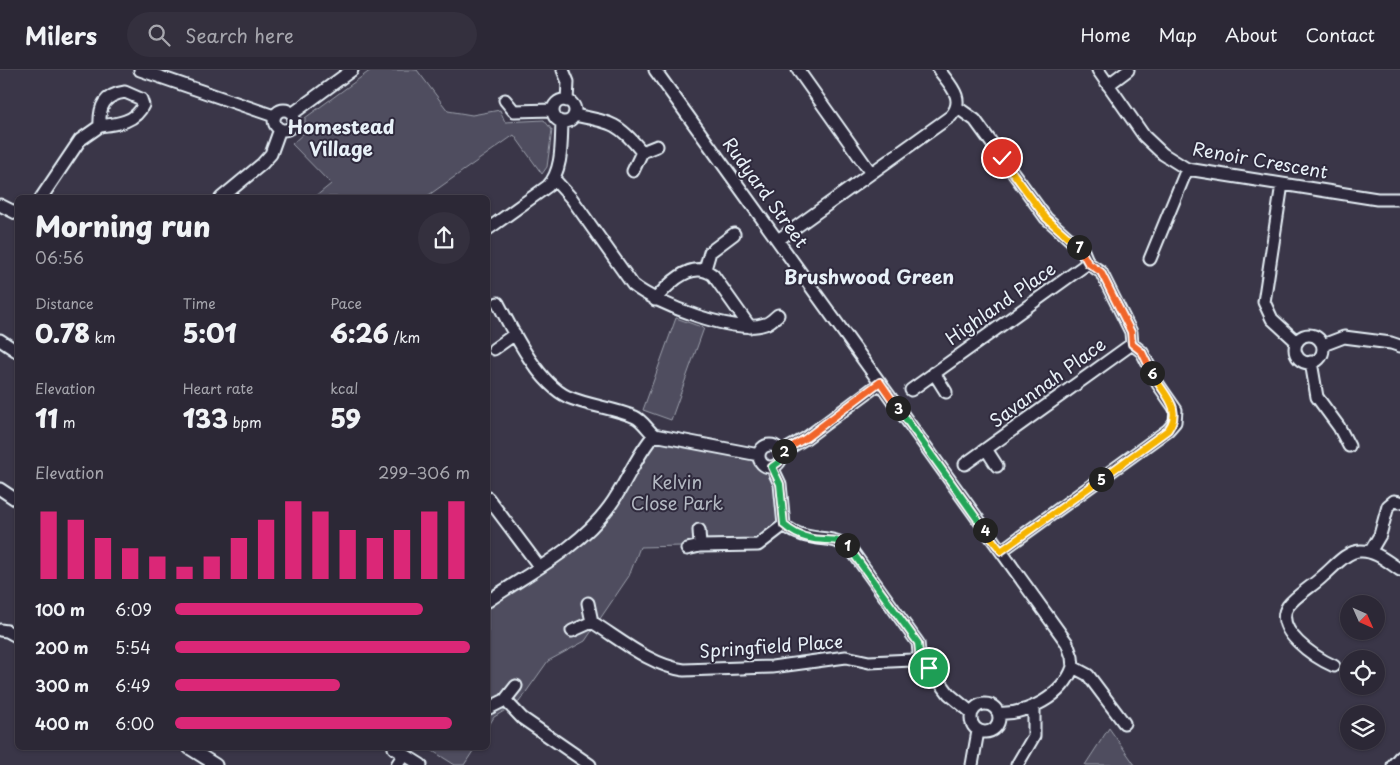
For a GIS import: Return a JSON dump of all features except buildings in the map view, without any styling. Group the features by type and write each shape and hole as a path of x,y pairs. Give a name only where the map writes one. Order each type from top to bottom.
{"street":[{"path":"140,70 274,116"},
{"path":"292,114 352,70"},
{"path":"563,70 568,82 567,101"},
{"name":"Rudyard Street","path":"656,70 1067,643 1073,667"},
{"path":"798,70 871,173"},
{"path":"778,240 951,116 958,108 958,96 939,70"},
{"name":"Renoir Crescent","path":"1098,70 1144,136 1163,154 1187,169 1377,199 1400,198"},
{"path":"1108,85 1128,70"},
{"path":"505,100 514,111 553,110"},
{"path":"553,110 558,102 567,101 573,106 574,115"},
{"path":"958,108 975,120 1046,218 1083,251 1088,263 1101,272 1131,332 1132,344 1142,352 1158,384 1176,410 1175,422 1168,430 1001,551"},
{"path":"284,110 292,114 294,120 291,127 280,130 274,124 274,116 278,111 284,110"},
{"path":"553,110 556,118 562,122 568,121 574,115"},
{"path":"574,115 618,126 642,152"},
{"path":"490,228 548,186 554,179 558,165 562,122"},
{"path":"43,195 80,140 100,126"},
{"path":"225,195 262,164 271,154 280,130"},
{"path":"633,172 642,152 657,146"},
{"path":"1150,259 1187,169"},
{"path":"554,179 572,199 633,285 655,300 729,324 750,327 766,324 778,315"},
{"path":"1282,184 1264,302 1272,319 1297,342"},
{"path":"0,205 15,212"},
{"path":"705,269 710,252 734,234"},
{"name":"Highland Place","path":"911,390 1088,263"},
{"path":"655,300 664,289 693,268 705,269 713,275 750,327"},
{"path":"498,303 515,334 542,374 555,388 568,397 636,418 654,435 759,455"},
{"path":"494,349 515,334"},
{"path":"1313,335 1323,345 1320,357 1310,362 1299,358 1296,350 1297,342 1304,336 1313,335"},
{"path":"1323,345 1344,337 1391,342 1400,346"},
{"path":"0,340 15,350"},
{"name":"Savannah Place","path":"965,464 1132,344"},
{"path":"1310,362 1317,397 1339,427 1349,446"},
{"path":"934,373 946,392"},
{"path":"780,453 806,438 880,382"},
{"path":"490,600 539,566 570,548 609,507 642,449 654,435"},
{"path":"772,467 779,462 780,453 776,447 770,445 763,448 759,455 762,464 772,467 780,484 784,525 792,531 809,538 835,540 850,548 918,643 920,661 929,668 949,694 972,713"},
{"name":"Savannah Place","path":"986,449 997,466"},
{"path":"0,489 15,499"},
{"path":"490,501 539,566"},
{"path":"1370,552 1380,535 1388,506 1394,501 1400,502"},
{"path":"687,550 700,546 758,544 784,525"},
{"path":"822,539 823,526"},
{"path":"699,530 700,546"},
{"path":"1334,666 1316,658 1288,631 1284,621 1288,607 1351,552 1370,552 1400,570"},
{"path":"572,631 592,622 588,604"},
{"name":"Springfield Place","path":"592,622 657,663 670,668 684,670 772,667 846,657 869,662 920,661"},
{"path":"0,630 15,635"},
{"path":"998,713 1012,714 1034,706 1063,686 1073,667 1088,675 1124,723"},
{"path":"490,707 504,700 516,686"},
{"path":"504,700 522,718 590,765"},
{"path":"985,704 995,708 998,713 998,724 989,732 978,730 972,723 972,713 980,705 985,704"},
{"path":"1017,765 1034,736 1034,706"},
{"path":"972,765 978,730"},
{"path":"191,750 216,765"},
{"path":"397,765 399,751 421,765"},
{"path":"1393,765 1400,757"}],"green space":[{"path":"371,70 417,70 448,111 472,115 500,110 505,122 544,120 552,130 547,167 542,174 514,135 429,195 317,195 331,184 292,144 305,132 305,118"},
{"path":"676,318 704,328 671,420 643,410"},
{"name":"Kelvin Close Park","path":"654,435 768,458 772,467 784,525 764,542 687,549 681,546 640,547 629,576 585,641 548,661 519,702 494,717 490,724 490,600 539,566 609,507"},
{"path":"1109,728 1135,765 1085,765"},
{"path":"431,750 474,750 464,765 455,765"}],"district":[{"name":"Homestead Village","path":"341,138"},
{"name":"Brushwood Green","path":"869,277"}],"route":[{"path":"929,668 920,661 918,643 850,548 843,542 835,540 809,538 792,531 784,525 781,516 780,484 772,467 779,462 780,453 806,438 880,382 1001,551 1168,430 1175,422 1176,410 1158,384 1142,352 1132,344 1131,332 1101,272 1088,263 1083,251 1046,218 1002,158"}]}
